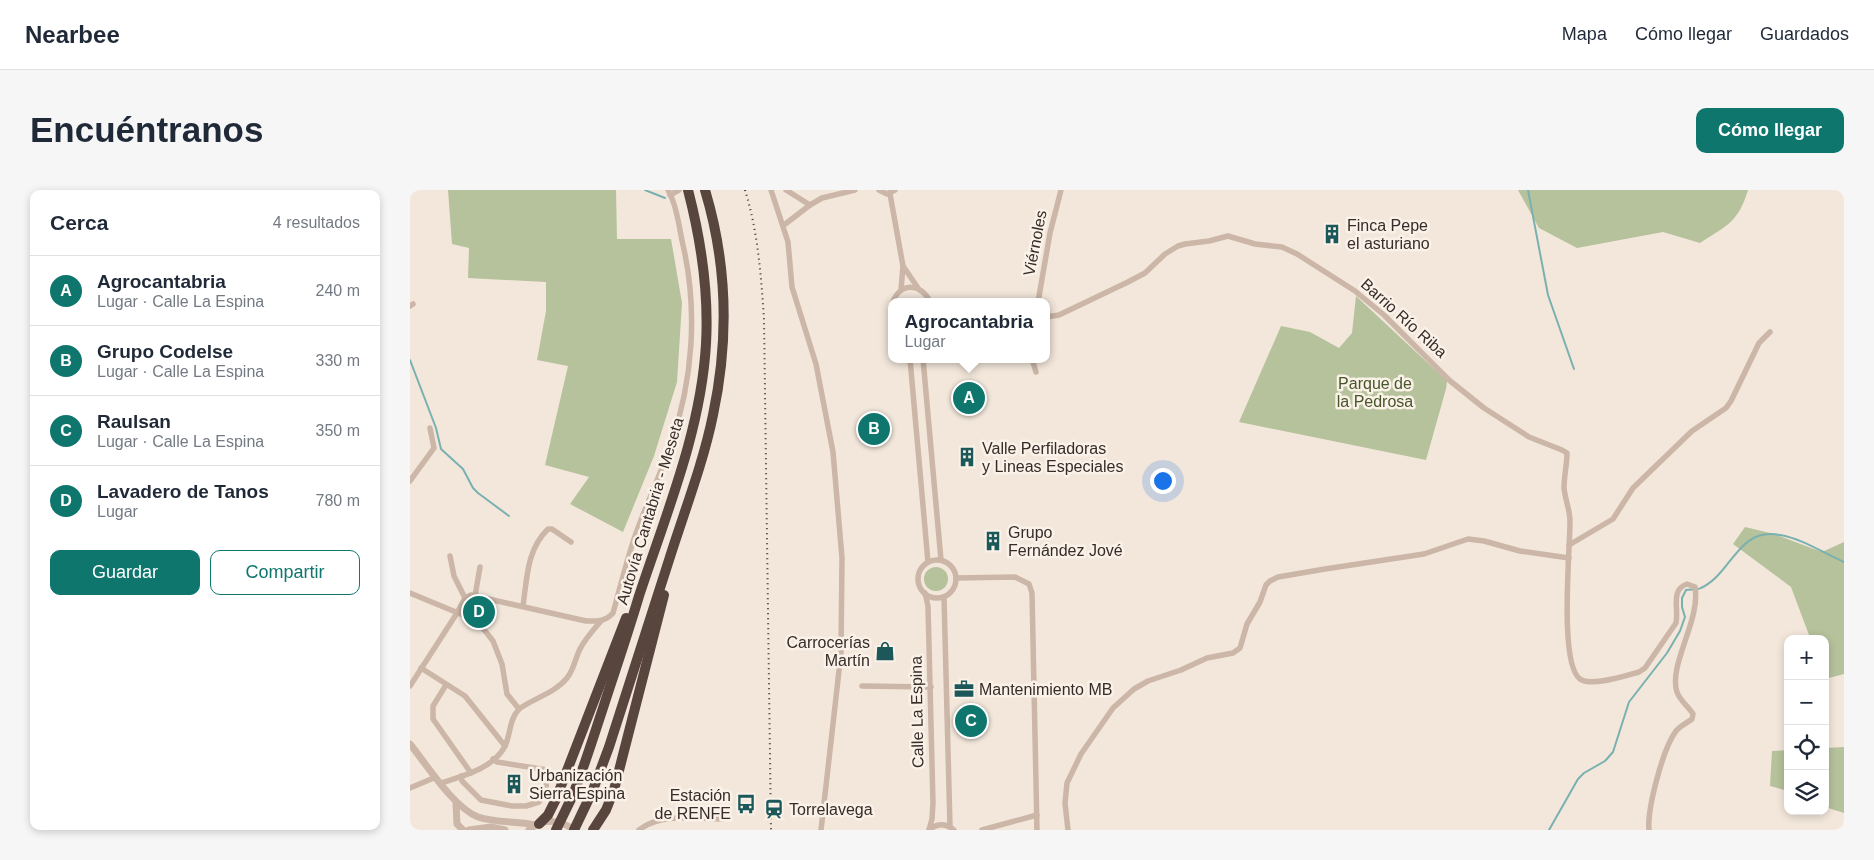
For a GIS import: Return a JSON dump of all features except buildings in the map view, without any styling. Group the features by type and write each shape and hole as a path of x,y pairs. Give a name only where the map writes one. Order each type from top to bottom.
{"highway":[{"name":"Autovía Cantabria - Meseta","path":"556,830 572,797 592,743 694,424 706,344 706,296 697,225 688,190"},
{"name":"Autovía Cantabria - Meseta","path":"574,830 587,805 615,727 713,417 721,366 723,301 717,240 705,190"},
{"path":"593,830 606,810 614,790 665,592 709,443 713,417"},
{"path":"534,826 548,815 556,799 670,500"}],"street":[{"path":"410,686 458,613 465,598 471,595 586,621 601,621 609,618 613,613 633,541 672,444 688,377 692,336 691,293 686,258 669,192 680,190"},
{"path":"771,190 784,225 788,242 792,287 816,364 833,452 842,558 841,653 821,830"},
{"path":"786,190 810,205"},
{"path":"784,225 822,198 855,190"},
{"path":"879,190 884,194 892,192 903,266 901,290"},
{"name":"Viérnoles","path":"1039,298 1050,234 1061,190"},
{"name":"Barrio Río Riba","path":"1050,316 1068,311 1145,273 1165,254 1178,246 1228,236 1255,244 1282,247 1297,254 1355,291 1384,315 1449,380 1484,408 1529,437 1567,453 1564,489 1570,520 1567,637 1573,670 1581,680 1587,682 1633,674 1645,668 1676,623 1678,614 1676,592 1680,586 1687,584 1696,590 1691,625 1678,665 1676,686 1680,699 1693,714 1692,719 1677,730 1663,761 1649,817 1649,830"},
{"path":"903,266 918,288 928,298"},
{"path":"894,298 901,290 912,287 918,288"},
{"path":"1569,545 1614,519 1633,488 1692,431 1726,408 1759,343 1770,332"},
{"name":"Calle La Espina","path":"910,363 928,562 921,569 919,584 925,593 928,606 933,803 929,830"},
{"path":"923,363 941,560"},
{"path":"1033,363 1036,372"},
{"path":"410,481 434,448 430,428"},
{"path":"524,606 530,558 536,542 548,529 552,529 571,542"},
{"path":"1068,830 1065,803 1067,783 1081,754 1112,708 1134,689 1148,681 1182,670 1207,658 1233,653 1240,648 1248,624 1260,602 1266,585 1270,581 1278,577 1424,554 1468,539 1484,541 1520,551 1569,558"},
{"path":"450,556 454,576 465,598"},
{"path":"925,593 934,597 944,597 953,590 956,578 952,566 941,560 928,562"},
{"path":"475,596 480,567"},
{"path":"956,578 1015,577 1029,584 1032,593 1037,830"},
{"path":"410,593 475,620 493,641 502,664 505,690 509,698 519,709"},
{"name":"Calle La Espina","path":"929,830 941,824 953,829 944,597"},
{"path":"441,784 472,773 493,759 505,746 512,720 519,709 533,699 551,692 566,679 590,632 601,621"},
{"path":"421,668 465,696 505,746"},
{"path":"446,685 433,706 433,719 472,773"},
{"path":"862,686 931,687"},
{"path":"410,744 456,803 475,816 489,820 534,826 551,821 559,822 574,830"},
{"path":"461,776 462,781 482,800 512,806 526,806 539,802 546,791 547,770 497,762 493,759"},
{"path":"410,788 436,777"},
{"path":"456,803 458,827 463,830"},
{"path":"451,830 461,812 467,811"},
{"path":"982,830 1036,815"},
{"path":"470,830 476,823 475,816"},
{"path":"639,830 659,819 723,819"},
{"path":"470,830 491,826 505,830"}],"green space":[{"path":"448,190 616,190 617,239 671,239 682,303 677,382 654,456 623,532 570,504 589,477 545,465 568,366 537,360 546,311 546,282 468,278 469,248 452,244"},
{"path":"1518,190 1748,190 1736,217 1700,243 1663,232 1577,248 1539,228"},
{"name":"Parque de la Pedrosa","path":"1356,296 1447,381 1426,460 1239,422 1281,326 1310,332 1339,348 1352,333"},
{"path":"1745,527 1774,534 1822,552 1844,542 1844,674 1829,678 1829,635 1809,635 1791,587 1733,544"},
{"path":"936,567 945,570 948,579 945,588 936,591 927,588 924,579 927,570"},
{"path":"1844,747 1844,813 1829,808 1829,748"},
{"path":"1784,750 1784,790 1770,786 1772,751"}],"waterway":[{"path":"645,190 665,198"},
{"path":"1528,190 1548,295 1574,369"},
{"path":"410,360 436,428 441,449 463,469 473,488 478,493 509,516"},
{"path":"1549,830 1578,779 1584,773 1605,761 1613,752 1629,702 1667,653 1680,631 1685,617 1682,598 1686,590 1700,589 1712,581 1745,544 1754,538 1766,534 1780,535 1797,540 1844,562"}],"railway":[{"path":"745,190 756,238 764,319 771,830"}],"place":[{"name":"Finca Pepe el asturiano","path":"1332,234"},
{"name":"Agrocantabria","path":"969,398"},
{"name":"Grupo Codelse","path":"874,429"},
{"name":"Valle Perfiladoras y Lineas Especiales","path":"967,457"},
{"name":"Grupo Fernández Jové","path":"993,541"},
{"name":"Lavadero de Tanos","path":"479,612"},
{"name":"Carrocerías Martín","path":"885,651"},
{"name":"Mantenimiento MB","path":"964,689"},
{"name":"Raulsan","path":"971,721"},
{"name":"Urbanización Sierra Espina","path":"514,784"},
{"name":"Estación de RENFE","path":"746,804"},
{"name":"Torrelavega","path":"774,809"}]}
